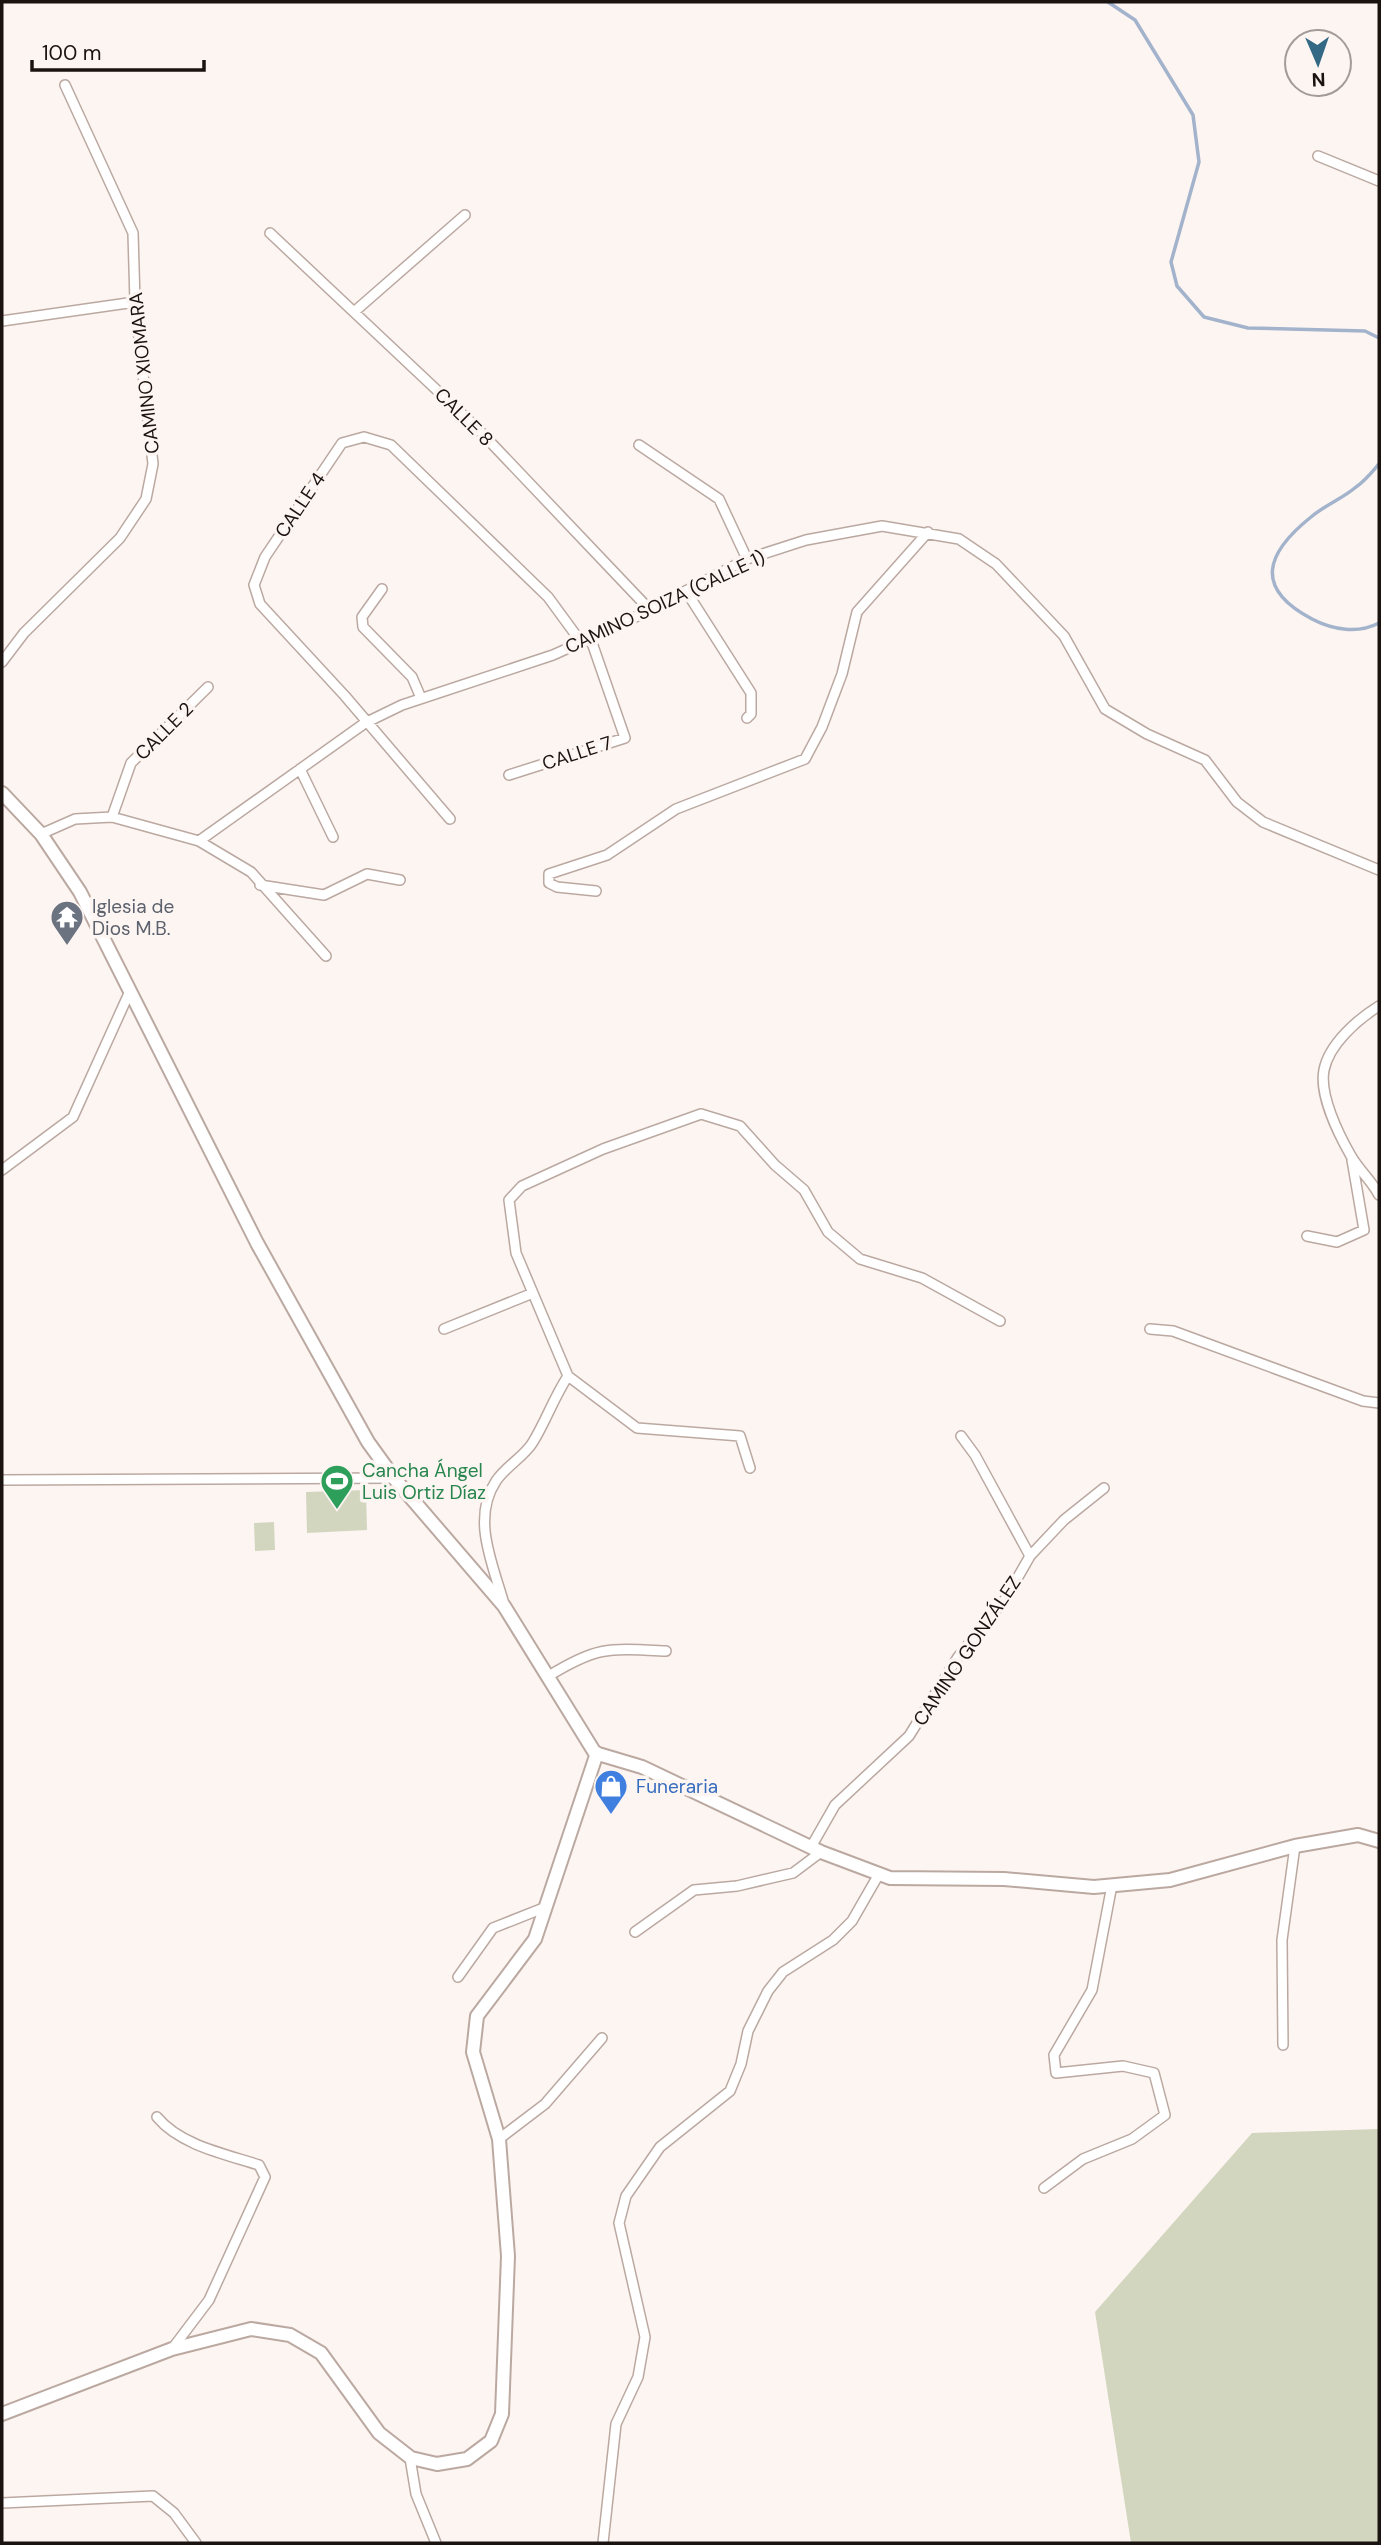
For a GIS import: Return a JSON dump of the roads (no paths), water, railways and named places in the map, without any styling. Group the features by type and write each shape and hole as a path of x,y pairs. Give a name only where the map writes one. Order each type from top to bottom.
{"street":[{"name":"CAMINO XIOMARA","path":"2,662 24,633 120,538 146,499 153,464 135,302 134,233 65,85"},
{"path":"1318,156 1379,181"},
{"path":"354,313 466,215"},
{"name":"CALLE 8","path":"270,233 476,427 650,610"},
{"path":"2,321 135,302"},
{"name":"CALLE 4","path":"450,819 260,604 254,585 265,557 342,443 364,437 391,445 548,597 581,642"},
{"path":"639,445 719,499 747,559"},
{"name":"CAMINO SOIZA (CALLE 1)","path":"199,841 365,723 421,698 553,655 650,610 747,559 806,540 882,526 959,539 996,564 1064,636 1105,709 1147,734 1205,760 1237,802 1263,822 1379,870"},
{"path":"596,891 557,887 549,883 549,874 607,855 676,809 805,759 822,727 842,674 857,612 928,532"},
{"path":"382,589 362,617 363,627 412,677 421,698"},
{"path":"686,591 751,693 751,714 747,718"},
{"name":"CALLE 7","path":"509,775 625,738 590,637"},
{"name":"CALLE 2","path":"112,817 131,763 208,687"},
{"path":"300,769 333,837"},
{"path":"2,793 41,834 80,892 257,1243 368,1442 394,1478 504,1606 577,1727 597,1754 642,1767 816,1849 890,1878 1004,1879 1094,1887 1170,1880 1295,1846 1358,1835 1379,1841"},
{"path":"41,834 75,819 112,817 199,841 251,872 326,956"},
{"path":"260,885 324,895 367,874 400,880"},
{"path":"2,1170 73,1117 130,991"},
{"path":"1379,1006 1365,1014 1337,1045 1324,1071 1330,1114 1352,1159 1379,1195"},
{"path":"750,1468 740,1436 637,1428 568,1376 516,1252 509,1200 523,1186 603,1149 701,1114 740,1126 775,1165 804,1190 828,1232 860,1259 922,1278 1000,1321"},
{"path":"1307,1237 1337,1242 1364,1230 1352,1159"},
{"path":"444,1329 533,1293"},
{"path":"1150,1329 1173,1331 1363,1401 1379,1403"},
{"path":"504,1606 482,1520 495,1482 532,1443 552,1399 568,1376"},
{"name":"CAMINO GONZÁLEZ","path":"816,1849 835,1805 909,1736 958,1657 1006,1598 1030,1556 975,1455 961,1436"},
{"path":"2,1480 394,1478"},
{"path":"1030,1556 1064,1521 1104,1488"},
{"path":"547,1677 582,1656 614,1648 666,1651"},
{"path":"2,2414 172,2348 251,2329 290,2335 321,2353 379,2434 410,2458 437,2464 467,2459 491,2441 502,2414 508,2256 505,2178 499,2139 473,2052 477,2016 534,1939 597,1754"},
{"path":"1283,2045 1282,1940 1295,1846"},
{"path":"635,1932 694,1890 737,1886 793,1873 816,1849"},
{"path":"603,2543 616,2424 638,2377 645,2337 620,2223 626,2196 660,2147 730,2091 741,2064 748,2031 768,1991 783,1972 833,1940 852,1921 879,1874"},
{"path":"1044,2188 1083,2159 1132,2139 1165,2115 1154,2073 1123,2066 1056,2073 1054,2055 1092,1990 1112,1885"},
{"path":"457,1977 493,1928 546,1906"},
{"path":"499,2139 545,2104 602,2038"},
{"path":"158,2117 168,2130 176,2134 259,2165 265,2177 209,2300 172,2348"},
{"path":"410,2458 415,2494 436,2543"},
{"path":"2,2503 153,2496 174,2513 196,2543"}],"waterway":[{"path":"1108,2 1135,20 1193,115 1199,162 1171,262 1177,286 1204,317 1248,328 1365,331 1379,338"},
{"path":"1379,464 1359,485 1316,513 1296,530 1276,557 1272,570 1274,583 1281,595 1293,607 1312,619 1328,626 1346,629 1363,629 1379,623"}],"place":[{"name":"Iglesia de Dios M.B.","path":"67,947"},
{"name":"Cancha Ángel Luis Ortiz Díaz","path":"337,1511"},
{"name":"Funeraria","path":"611,1816"}]}
